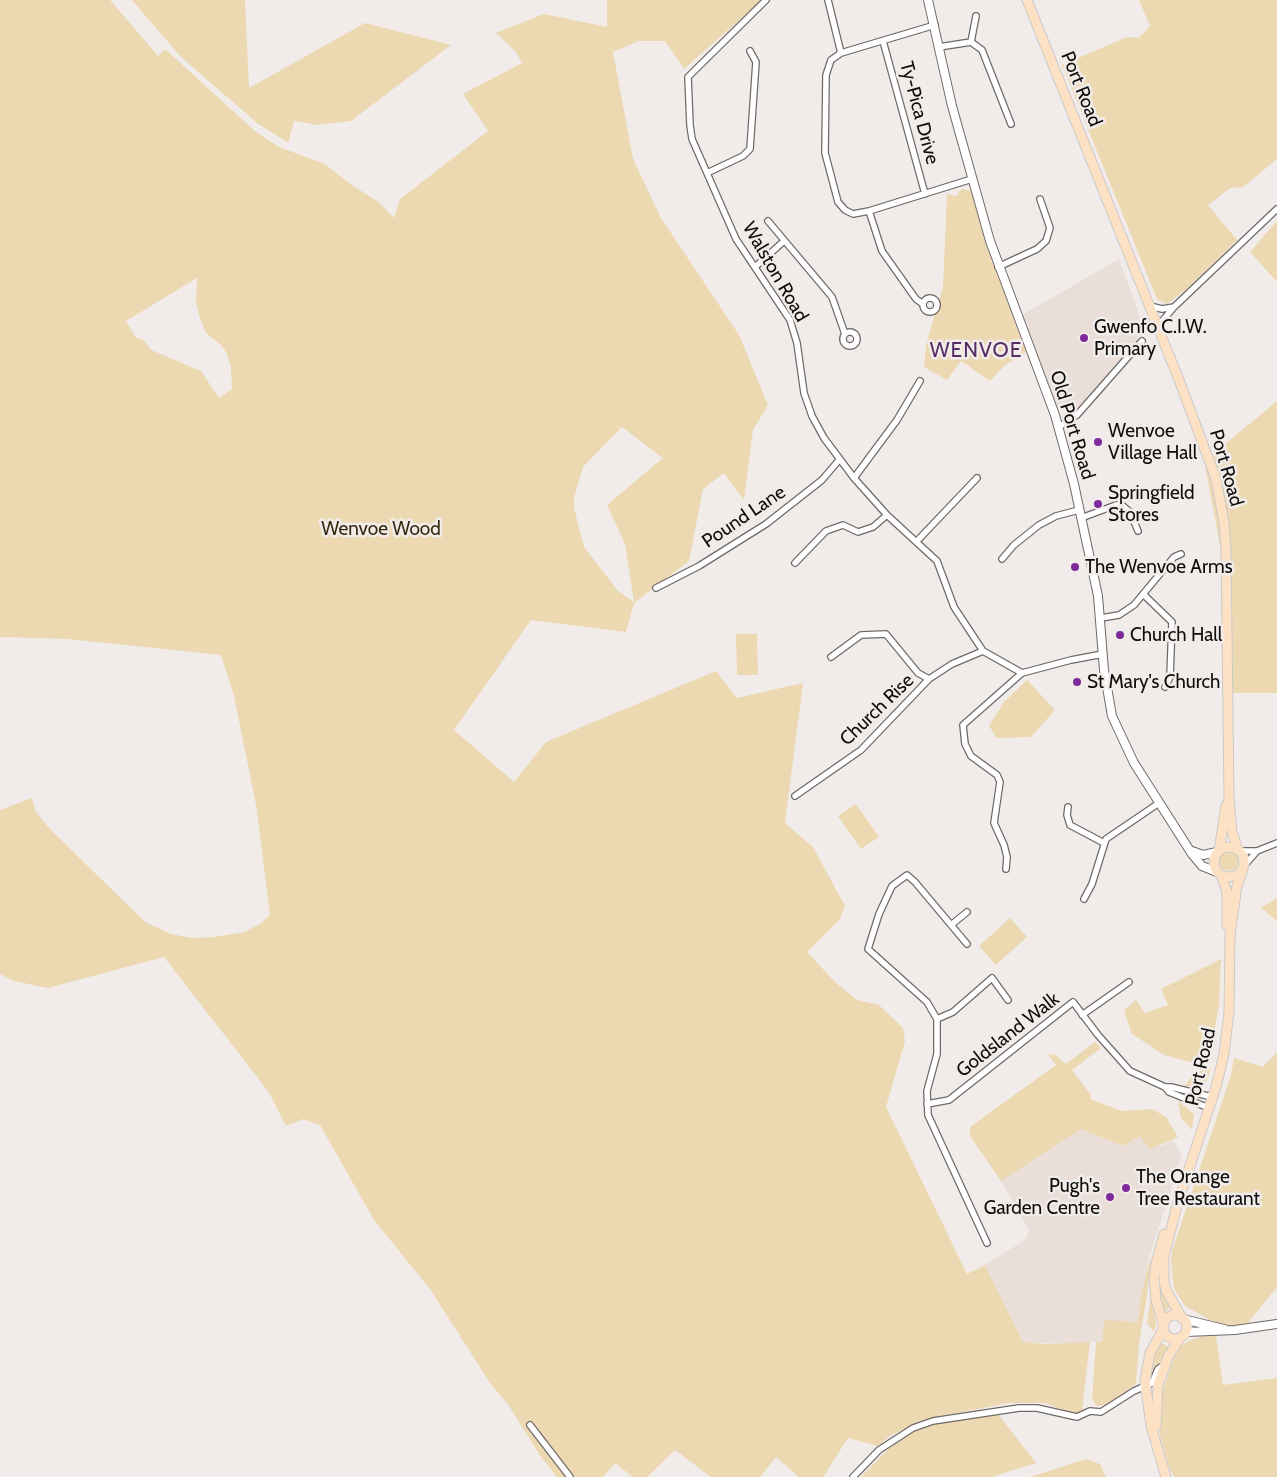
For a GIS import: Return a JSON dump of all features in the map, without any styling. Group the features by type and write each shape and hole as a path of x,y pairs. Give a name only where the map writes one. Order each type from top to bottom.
{"main road":[{"name":"Port Road","path":"1028,0 1210,459 1224,522 1229,798 1232,832 1244,859 1244,868 1237,886 1230,935 1228,1022 1224,1054 1209,1108 1178,1202 1164,1256 1163,1270 1166,1290 1183,1319"},
{"name":"Port Road","path":"1229,798 1214,862 1227,892 1230,935"},
{"path":"1218,851 1229,846 1239,850"},
{"path":"1219,873 1231,878 1244,868"},
{"name":"Port Road","path":"1164,1327 1156,1300 1155,1272 1171,1214 1178,1202"},
{"path":"1156,1438 1156,1392 1164,1365 1183,1335 1187,1324 1183,1319 1170,1317 1150,1353 1146,1370 1145,1386 1151,1426 1166,1477"},
{"path":"1164,1327 1170,1338 1183,1335"}],"street":[{"name":"Walston Road","path":"766,0 688,77 691,133 736,239 790,320 797,343 804,392 809,408 824,438 839,460 887,514 937,561 954,607 983,651 1022,673"},
{"path":"828,0 841,53"},
{"name":"Old Port Road","path":"928,0 952,106 998,267 1059,427 1098,596 1103,654 1112,716 1126,750 1158,803 1192,851 1192,854 1202,866 1219,873"},
{"path":"971,42 976,16"},
{"path":"935,25 841,53 831,60 827,70 826,156 836,197 841,206 853,214 869,211 972,179"},
{"name":"Ty-Pica Drive","path":"883,41 925,194"},
{"path":"939,46 971,42 980,47 985,54 1011,124"},
{"path":"707,173 743,156 750,149 756,62 750,51"},
{"path":"998,267 1037,249 1046,241 1050,228 1040,199"},
{"path":"1158,326 1174,307 1277,209"},
{"path":"869,211 882,251 916,299 923,304"},
{"path":"768,221 832,297 845,334"},
{"path":"755,267 784,241"},
{"path":"1150,306 1162,309 1174,307"},
{"path":"1059,427 1076,415 1142,341"},
{"path":"854,478 898,420 920,381"},
{"name":"Pound Lane","path":"656,588 699,566 766,524 822,480 839,460"},
{"path":"917,541 978,478"},
{"path":"1002,559 1014,545 1039,525 1056,516 1080,514 1116,505 1123,506 1130,512 1138,531"},
{"path":"795,563 826,531 843,525 858,532 873,527 887,514"},
{"path":"1101,618 1119,615 1134,605 1174,557 1180,554"},
{"path":"1143,594 1172,622 1170,677 1164,687"},
{"path":"831,657 861,636 886,634 918,673 929,679"},
{"name":"Church Rise","path":"795,796 861,750 929,679 952,664 983,651"},
{"path":"1006,869 1006,851 994,822 1000,782 997,774 971,756 965,744 964,725 1022,673 1103,654"},
{"path":"1084,898 1092,884 1104,843 1115,831 1158,803"},
{"path":"1068,807 1067,815 1070,825 1104,843"},
{"path":"1239,850 1257,851 1277,844"},
{"path":"1192,851 1203,855 1218,851"},
{"path":"1244,868 1257,851"},
{"path":"967,944 907,875 892,886 878,914 868,949 927,1002 937,1019 938,1040 927,1091 928,1115 987,1243"},
{"path":"951,925 967,912"},
{"path":"937,1019 953,1012 992,978 1008,1000"},
{"path":"1082,1015 1129,982"},
{"name":"Goldsland Walk","path":"927,1104 949,1100 1073,1002 1130,1071 1165,1087 1169,1092 1209,1108"},
{"name":"Goldsland Walk","path":"1165,1087 1171,1086 1212,1097"},
{"path":"1183,1319 1194,1320 1226,1329"},
{"path":"1183,1335 1277,1324"},
{"path":"853,1477 879,1450 899,1435 933,1422 1028,1408 1037,1408 1077,1417 1090,1411 1107,1410 1134,1391 1152,1383 1158,1369 1164,1365"},
{"path":"530,1426 570,1477"}],"shaded area":[{"name":"Gwenfo C.I.W. Primary","path":"1119,259 1139,314 1139,334 1136,341 1077,409 1067,414 1056,404 1022,315"},
{"path":"1081,1129 1123,1146 1140,1136 1162,1146 1172,1140 1182,1155 1148,1261 1138,1322 1102,1341 1076,1344 1023,1342 985,1265 1025,1240 1029,1230 1001,1181"}],"green space":[{"name":"Wenvoe Wood","path":"0,0 110,0 158,56 165,49 256,132 279,147 325,164 349,183 380,203 394,218 400,199 488,131 463,94 522,63 516,52 496,33 544,14 607,27 607,0 762,0 684,69 665,41 639,41 613,52 633,159 661,218 739,335 768,405 753,430 744,500 724,473 703,489 689,561 634,603 626,632 531,620 454,730 514,782 546,742 716,671 737,698 803,683 785,823 813,847 845,906 840,919 807,952 836,983 857,1000 879,1005 903,1028 905,1041 886,1107 967,1274 985,1265 1023,1342 1046,1344 1090,1342 1082,1411 1077,1414 1044,1403 1008,1403 930,1418 891,1435 878,1446 848,1438 823,1477 799,1477 776,1457 760,1477 711,1477 675,1450 647,1477 633,1477 615,1463 603,1477 557,1477 541,1457 507,1403 490,1383 430,1289 374,1220 320,1125 303,1119 286,1126 268,1091 164,957 48,988 14,981 0,974 0,810 32,798 36,812 50,829 145,922 171,934 192,938 215,937 244,932 260,924 270,915 257,810 234,696 221,655 68,639 0,637","holes":["197,278 196,302 199,315 206,333 221,345 226,352 231,367 232,389 219,398 201,371 151,350 144,340 136,338 126,321","622,427 663,458 607,505 625,544 634,602 618,591 584,547 574,508 574,498 583,467"]},
{"path":"132,0 245,0 249,88 365,23 451,45 351,121 318,125 294,121 288,143 257,123 180,56"},
{"path":"1139,0 1277,0 1277,159 1243,187 1230,188 1208,205 1237,240 1189,287 1167,304 1157,299 1062,65 1127,37 1139,38 1150,26"},
{"path":"963,189 971,191 985,242 1026,352 1005,365 990,381 961,361 947,380 924,367 926,345 943,287 947,194 957,196 959,191"},
{"path":"1277,221 1277,282 1250,252"},
{"path":"1277,401 1277,693 1224,693 1223,561 1205,465 1224,445"},
{"path":"736,634 757,634 758,675 737,675"},
{"path":"1027,680 1055,710 1031,737 997,738 989,726 1004,702"},
{"path":"856,804 879,837 861,849 838,816"},
{"path":"1229,851 1236,854 1239,861 1236,868 1229,871 1222,868 1219,861 1222,854"},
{"path":"1277,898 1277,921 1261,908"},
{"path":"1010,918 1027,937 996,965 979,946"},
{"path":"1221,959 1219,1006 1207,1064 1201,1065 1164,1055 1132,1034 1124,1010 1136,1000 1145,1013 1168,1005 1161,989"},
{"path":"1095,1042 1101,1048 1072,1070 1091,1095 1090,1099 1122,1111 1152,1109 1166,1117 1178,1137 1150,1149 1140,1136 1123,1146 1081,1129 1001,1181 970,1136 970,1127 1056,1065 1048,1054 1055,1055 1066,1064"},
{"path":"1277,1052 1277,1287 1247,1324 1229,1327 1210,1320 1185,1306 1174,1289 1171,1263 1172,1251 1231,1075 1234,1058 1263,1067"},
{"path":"1211,1069 1206,1082 1202,1086 1184,1086 1196,1072"},
{"path":"1178,1101 1194,1114 1192,1130 1181,1118"},
{"path":"1151,1255 1139,1343 1136,1384 1108,1404 1097,1406 1092,1399 1096,1342 1102,1341 1105,1320 1138,1322 1141,1295"},
{"path":"1159,1271 1163,1291 1170,1308 1164,1312 1159,1293"},
{"path":"1151,1295 1156,1323 1154,1332 1147,1323"},
{"path":"1210,1334 1216,1335 1223,1385 1277,1378 1277,1477 1174,1477 1169,1467 1159,1431 1163,1390 1173,1360 1180,1347 1188,1341"},
{"path":"1161,1343 1169,1347 1148,1382 1153,1357"},
{"path":"998,1414 1036,1463 991,1477 861,1477 896,1441 914,1430 936,1424"},
{"path":"1086,1459 1100,1464 1106,1477 1030,1477"}],"place":[{"name":"Gwenfo C.I.W. Primary","path":"1084,338"},
{"name":"Wenvoe Village Hall","path":"1098,442"},
{"name":"Springfield Stores","path":"1098,504"},
{"name":"The Wenvoe Arms","path":"1075,567"},
{"name":"Church Hall","path":"1120,635"},
{"name":"St Mary's Church","path":"1077,682"},
{"name":"The Orange Tree Restaurant","path":"1126,1188"},
{"name":"Pugh's Garden Centre","path":"1110,1197"}],"district":[{"name":"WENVOE","path":"976,351"}]}
